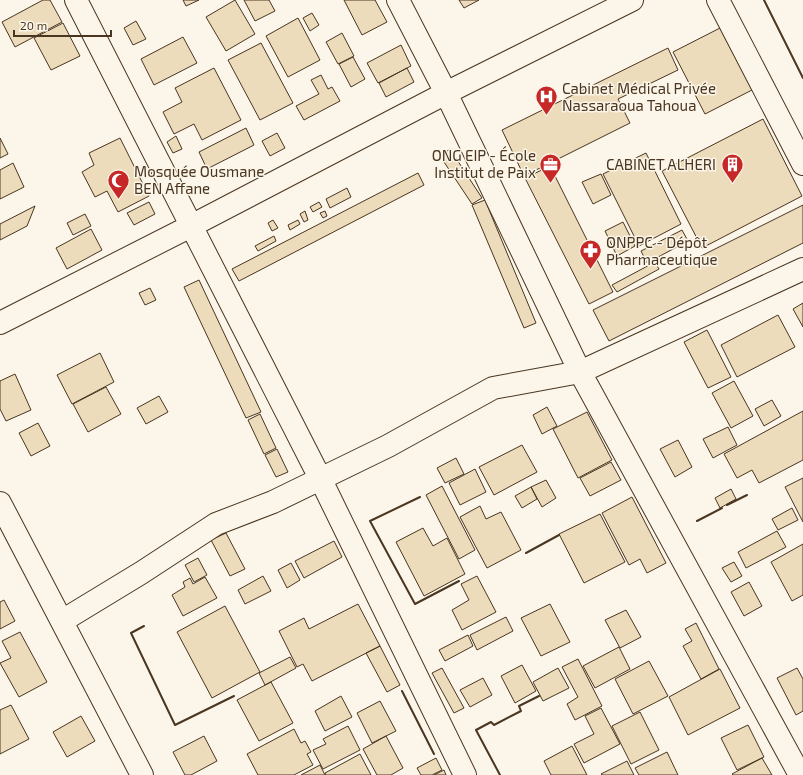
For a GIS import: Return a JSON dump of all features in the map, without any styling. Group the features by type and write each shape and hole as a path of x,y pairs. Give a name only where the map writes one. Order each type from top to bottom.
{"street":[{"path":"76,0 320,478 465,775"},
{"path":"398,0 446,93 580,372 800,775"},
{"path":"0,323 191,226 446,93 632,0"},
{"path":"718,0 803,164"},
{"path":"62,621 141,573 216,524 273,502 388,446 493,388 580,372 803,269"},
{"path":"0,504 142,775"}],"building":[{"path":"43,0 50,0 62,22 15,47 2,22"},
{"path":"183,0 199,0 186,6"},
{"path":"235,0 255,34 226,51 206,17"},
{"path":"244,0 269,0 275,11 255,21"},
{"path":"344,0 375,0 387,22 362,35"},
{"path":"459,0 479,0 464,8"},
{"path":"312,13 319,25 310,31 303,18"},
{"path":"298,18 320,60 288,77 266,36"},
{"path":"136,21 146,39 133,45 124,28"},
{"path":"63,23 80,56 51,70 34,38"},
{"path":"720,28 752,90 705,114 673,52"},
{"path":"342,33 354,56 338,64 326,42"},
{"path":"183,37 197,63 154,85 141,59"},
{"path":"261,43 293,103 260,120 228,60"},
{"path":"401,45 411,66 378,83 367,63"},
{"path":"668,48 678,70 618,99 630,123 524,176 502,130"},
{"path":"353,57 365,79 351,87 339,64"},
{"path":"214,68 241,120 202,140 194,124 174,134 163,112 182,102 175,88"},
{"path":"407,68 414,82 386,97 379,83"},
{"path":"321,75 328,89 332,87 340,101 304,120 296,106 319,94 311,80"},
{"name":"CABINET ALHERI","path":"763,119 802,196 702,248 662,171"},
{"path":"246,128 254,145 207,169 199,152"},
{"path":"277,133 285,148 270,156 262,141"},
{"path":"176,136 182,149 173,153 167,142"},
{"path":"0,138 8,154 0,158"},
{"path":"120,138 149,196 118,212 107,191 95,197 82,172 94,165 89,153"},
{"path":"450,149 482,198 472,204 440,156"},
{"name":"CABINET ALHERI","path":"646,153 681,224 639,246 603,174"},
{"path":"13,163 24,187 0,199 0,170"},
{"path":"550,166 613,292 589,304 525,178"},
{"path":"418,173 424,185 239,281 232,269"},
{"path":"601,174 611,195 593,204 582,182"},
{"path":"347,188 351,197 330,208 326,199"},
{"path":"485,200 536,323 524,328 472,205"},
{"path":"149,202 155,214 134,225 127,213"},
{"path":"319,202 322,207 313,212 310,207"},
{"path":"803,205 803,243 609,341 593,310"},
{"path":"35,206 27,226 0,240 0,224"},
{"path":"305,211 308,220 304,222 300,214"},
{"path":"325,211 327,216 323,218 320,213"},
{"path":"85,214 91,226 73,235 67,223"},
{"path":"273,220 278,228 272,231 268,223"},
{"path":"298,220 300,224 290,230 288,225"},
{"path":"623,222 635,246 617,256 605,231"},
{"path":"91,229 102,250 67,269 56,248"},
{"path":"682,230 688,241 647,263 641,251"},
{"path":"274,236 276,241 258,251 255,246"},
{"path":"655,262 659,269 617,292 612,285"},
{"path":"199,280 261,412 246,418 184,287"},
{"path":"150,288 156,300 145,305 139,293"},
{"path":"803,303 803,327 793,309"},
{"path":"778,315 795,347 737,377 721,345"},
{"path":"707,330 731,377 708,388 684,342"},
{"path":"100,353 114,382 72,404 57,375"},
{"path":"15,374 31,410 6,421 0,409 0,381"},
{"path":"734,381 753,416 731,428 712,393"},
{"path":"106,387 121,414 88,432 73,404"},
{"path":"159,396 168,412 146,424 137,408"},
{"path":"772,400 781,416 764,426 755,409"},
{"path":"547,407 557,426 542,434 533,415"},
{"path":"803,411 803,460 759,483 752,470 737,478 724,454"},
{"path":"587,412 612,460 578,478 553,429"},
{"path":"260,414 276,448 264,454 248,420"},
{"path":"38,423 50,446 31,456 19,433"},
{"path":"728,427 737,445 713,458 703,439"},
{"path":"678,440 692,467 675,477 660,449"},
{"path":"522,445 537,472 494,495 479,467"},
{"path":"277,449 288,472 276,477 265,455"},
{"path":"456,458 464,474 445,483 437,468"},
{"path":"611,462 621,480 590,496 580,478"},
{"path":"475,469 486,492 460,505 449,483"},
{"path":"803,478 803,522 785,487"},
{"path":"546,480 556,498 542,507 531,487"},
{"path":"442,486 475,550 459,559 426,495"},
{"path":"531,487 537,499 522,508 515,496"},
{"path":"731,489 736,499 720,508 715,498"},
{"path":"632,497 666,563 647,573 640,559 629,565 602,513"},
{"path":"480,506 486,519 501,512 521,550 487,568 460,517"},
{"path":"792,508 798,520 778,530 772,519"},
{"path":"600,514 625,562 584,583 559,534"},
{"path":"423,528 433,546 447,538 465,574 424,596 396,542"},
{"path":"777,531 786,547 746,568 738,552"},
{"path":"226,533 245,569 230,576 211,540"},
{"path":"334,541 342,557 304,578 295,561"},
{"path":"803,544 803,595 792,601 771,562"},
{"path":"198,558 207,575 194,582 185,565"},
{"path":"734,562 742,576 731,582 722,568"},
{"path":"291,563 300,580 287,588 278,570"},
{"path":"263,576 271,591 245,604 238,590"},
{"path":"477,576 496,612 462,630 452,610 469,600 461,584"},
{"path":"205,577 217,598 183,616 172,595 185,587 183,582 190,578 193,584"},
{"path":"749,582 762,606 744,616 731,592"},
{"path":"4,600 15,621 0,629 0,602"},
{"path":"358,604 380,646 312,681 303,664 297,667 279,631 304,618 309,629"},
{"path":"550,604 570,642 541,656 521,618"},
{"path":"225,606 260,672 212,698 177,632"},
{"path":"626,610 641,637 620,648 605,620"},
{"path":"506,617 513,631 477,650 470,635"},
{"path":"696,623 719,669 701,679 683,646 692,641 685,629"},
{"path":"20,632 47,682 19,697 0,663 11,658 2,641"},
{"path":"468,635 473,646 445,661 439,650"},
{"path":"380,646 400,685 387,692 366,653"},
{"path":"619,647 630,669 595,688 583,666"},
{"path":"290,657 296,668 265,685 259,673"},
{"path":"578,659 602,706 575,720 567,704 578,697 562,667"},
{"path":"649,661 668,696 633,714 615,679"},
{"path":"522,665 536,691 515,703 501,676"},
{"path":"442,668 464,708 454,713 432,673"},
{"path":"558,668 569,688 543,701 533,682"},
{"path":"797,668 803,679 803,711 796,715 777,678"},
{"path":"720,669 740,708 688,735 669,697"},
{"path":"483,678 492,695 470,707 460,690"},
{"path":"271,682 293,723 259,741 237,700"},
{"path":"341,696 352,717 325,731 315,711"},
{"path":"380,701 396,731 372,743 357,713"},
{"path":"11,705 29,739 0,754 0,710"},
{"path":"601,708 620,744 584,763 574,744 594,734 585,716"},
{"path":"640,712 659,750 631,764 612,726"},
{"path":"81,716 95,741 67,757 53,732"},
{"path":"748,725 764,757 737,770 721,738"},
{"path":"348,726 360,750 323,769 313,750 326,744 323,739"},
{"path":"294,729 301,743 305,741 311,752 307,754 313,765 294,775 258,775 247,754"},
{"path":"204,736 217,761 191,775 185,775 173,752"},
{"path":"386,736 403,768 391,775 377,775 363,749"},
{"path":"572,746 587,775 551,775 544,761"},
{"path":"667,752 678,775 639,775 635,768"},
{"path":"360,754 371,775 326,775 325,773"},
{"path":"436,758 442,770 432,775 421,775 417,768"},
{"path":"762,758 772,775 732,774"},
{"path":"627,761 634,775 601,774"},
{"path":"320,765 325,775 301,775"},
{"path":"444,770 446,775 434,775"}],"wall":[{"path":"764,0 803,78"},
{"path":"727,505 747,495"},
{"path":"420,497 370,521 415,604 459,581"},
{"path":"697,521 722,508"},
{"path":"526,553 559,535"},
{"path":"144,626 131,633 175,725 234,696"},
{"path":"402,691 434,754"},
{"path":"500,775 476,730 491,722 494,725 521,711 519,706 539,696"}],"place":[{"name":"Cabinet Médical Privée Nassaraoua Tahoua","path":"546,116"},
{"name":"ONG EIP - École Institut de Paix","path":"551,184"},
{"name":"CABINET ALHERI","path":"732,184"},
{"name":"Mosquée Ousmane BEN Affane","path":"118,200"},
{"name":"ONPPC - Dépôt Pharmaceutique","path":"590,270"}]}
